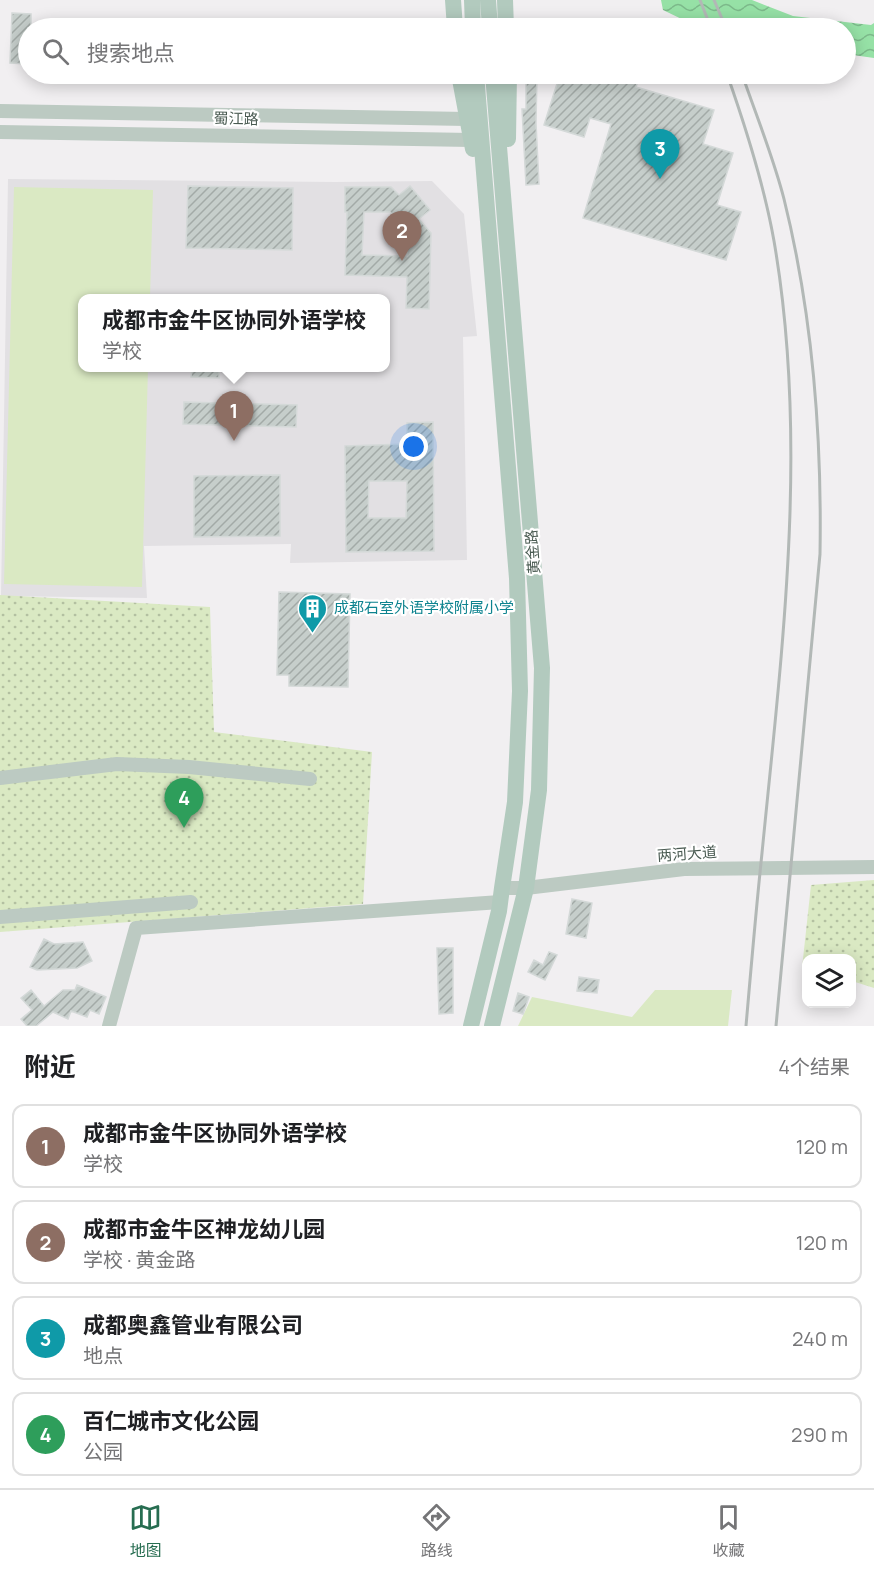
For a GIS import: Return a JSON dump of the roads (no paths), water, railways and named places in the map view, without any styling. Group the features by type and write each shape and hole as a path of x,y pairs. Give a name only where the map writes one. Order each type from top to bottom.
{"main road":[{"path":"453,0 454,18"},
{"path":"472,0 473,18"},
{"path":"488,0 489,18"},
{"path":"505,0 506,18"},
{"path":"461,84 488,228"},
{"name":"黄金路","path":"471,1026 501,895 515,802 518,762 519,633 517,578 477,84"},
{"name":"黄金路","path":"492,1026 526,888 539,789 542,668 495,84"},
{"path":"506,218 509,84"}],"street":[{"name":"蜀江路","path":"0,111 467,119"},
{"name":"蜀江路","path":"0,132 471,140"},
{"path":"0,778 117,764 189,767 310,779"},
{"name":"两河大道","path":"109,1026 136,928 501,895 526,888 684,869 874,867"},
{"path":"0,917 191,902"}],"water":[{"path":"661,0 752,0 793,16 810,18 679,18 663,10"},
{"path":"856,23 871,25 874,23 874,58 856,55"}],"railway":[{"path":"700,0 707,18"},
{"path":"714,0 722,18"},
{"path":"730,84 754,156 770,220 784,317 790,393 789,547 784,623 746,1026"},
{"path":"746,84 775,167 794,243 814,375 819,464 820,554 776,1026"}],"place":[{"name":"成都奥鑫管业有限公司","path":"660,179"},
{"name":"成都市金牛区神龙幼儿园","path":"402,261"},
{"name":"成都市金牛区协同外语学校","path":"234,441"},
{"name":"成都石室外语学校附属小学","path":"313,634"},
{"name":"百仁城市文化公园","path":"184,828"}]}
